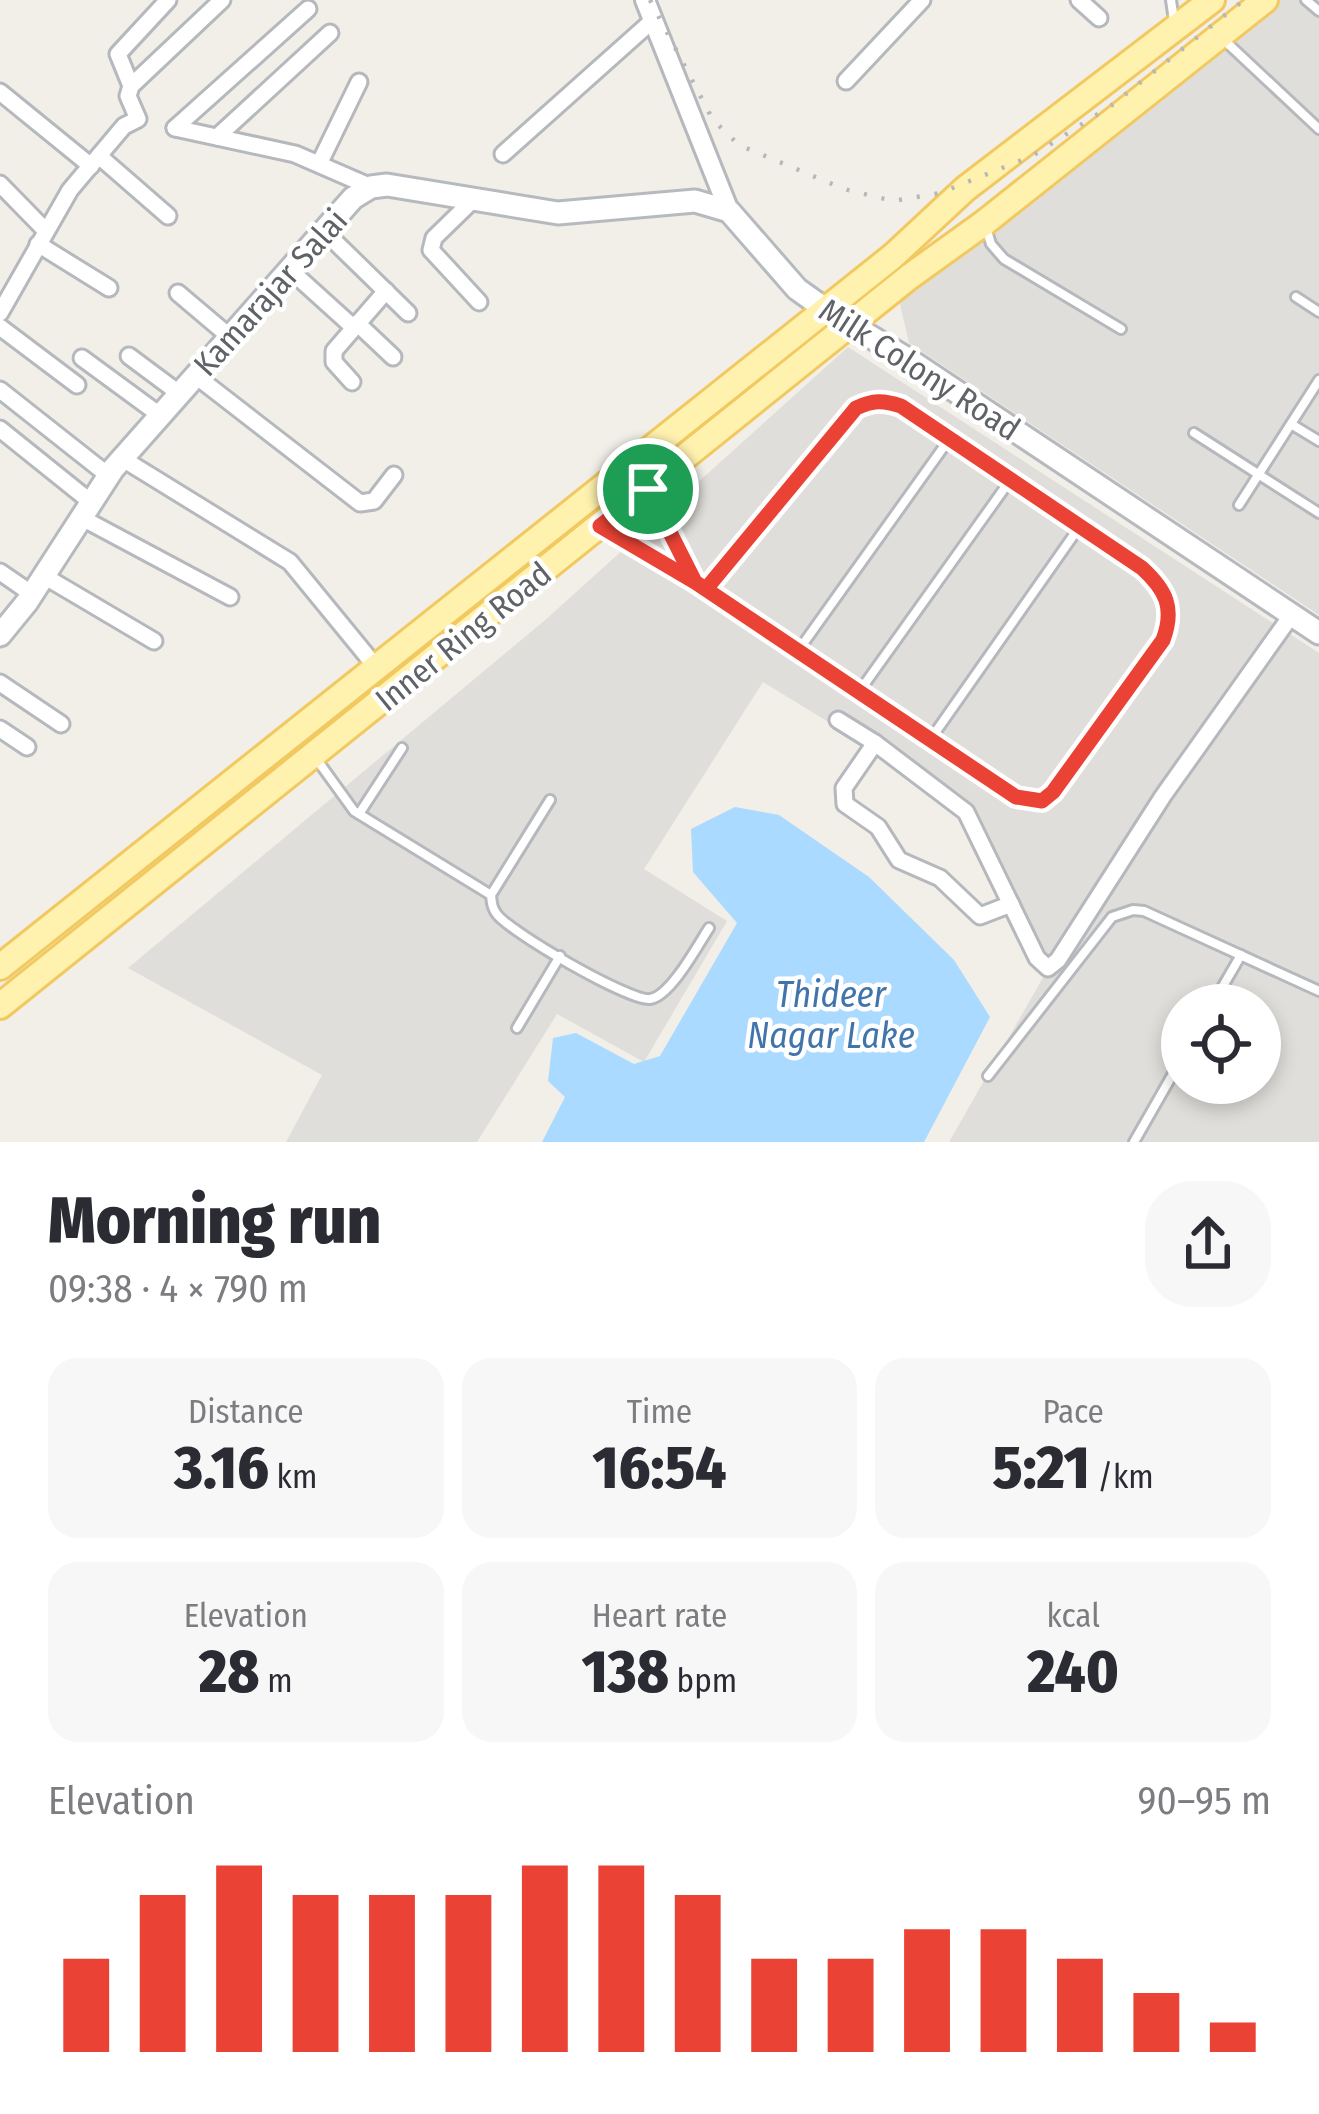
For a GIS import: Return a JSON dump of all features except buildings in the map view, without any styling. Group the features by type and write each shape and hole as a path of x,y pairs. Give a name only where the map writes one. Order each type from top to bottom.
{"main road":[{"name":"Inner Ring Road","path":"0,967 893,256 965,189 1212,0"},
{"name":"Inner Ring Road","path":"0,1006 851,323 1265,0"},
{"name":"Kamarajar Salai","path":"4,623 38,585 116,467 353,198 371,187 388,185 558,213 695,201 729,211"},
{"name":"Milk Colony Road","path":"729,211 797,289 825,309 1319,632"}],"street":[{"path":"131,86 118,54 169,0"},
{"path":"0,313 41,237 95,161 124,126 138,119 128,96 131,86 222,0"},
{"name":"Milk Colony Road","path":"645,0 729,211"},
{"path":"846,81 922,0"},
{"path":"1079,0 1099,18"},
{"path":"308,9 176,128 320,162 371,187"},
{"path":"503,154 652,21"},
{"path":"217,137 330,33"},
{"path":"320,162 359,82"},
{"path":"0,92 168,216"},
{"path":"0,184 41,237 109,288"},
{"path":"474,200 434,238 431,250 478,302"},
{"path":"324,232 408,313"},
{"path":"290,270 393,357"},
{"path":"352,382 333,357 386,291"},
{"path":"178,293 230,337"},
{"path":"0,327 77,385"},
{"path":"129,356 180,394"},
{"path":"82,358 160,416"},
{"path":"196,376 360,503 374,501 394,475"},
{"path":"0,390 116,467 290,562 376,667"},
{"path":"0,429 87,510 230,597"},
{"path":"0,572 38,585 154,641"},
{"path":"838,720 967,812 1040,964 1054,965 1162,796 1293,613"},
{"path":"0,683 62,724"},
{"path":"0,729 27,747"},
{"path":"875,743 844,788 842,800 878,827 899,860 951,885 974,913 984,916 1011,904"}],"lane":[{"path":"1172,0 1175,28"},
{"path":"1306,0 1319,10"},
{"path":"1220,36 1319,129"},
{"path":"984,223 991,244 1004,259 1121,328"},
{"path":"1296,297 1319,311"},
{"path":"1239,505 1319,380"},
{"path":"600,526 706,589 1016,797 1042,801 1163,640 1169,623 1169,604 1160,585 1142,568 901,406 872,401 856,408 706,589"},
{"path":"1291,424 1319,441"},
{"path":"1194,433 1319,513"},
{"path":"798,651 950,439"},
{"path":"859,692 1011,479"},
{"path":"648,489 695,582"},
{"path":"930,740 1080,526"},
{"path":"358,814 402,748"},
{"path":"314,756 358,814 491,895 500,918 610,988 652,1000 664,993 709,928"},
{"path":"491,895 550,800"},
{"path":"988,1076 1112,917 1133,910 1319,991"},
{"path":"517,1028 560,956"},
{"path":"1224,984 1241,956"},
{"path":"1134,1142 1161,1095"}],"shaded area":[{"path":"1280,0 1319,0 1319,615 909,343 899,300"},
{"path":"848,347 1319,653 1319,1142 949,1142 1045,974 946,794 763,682 644,869 727,921 644,1062 557,1014 477,1142 286,1142 322,1075 128,968 544,621"}],"water":[{"name":"Thideer Nagar Lake","path":"735,807 779,815 869,877 954,960 990,1017 924,1142 542,1142 565,1097 548,1081 553,1038 576,1033 634,1064 660,1056 737,923 693,872 691,829"}],"railway":[{"path":"650,0 713,120 739,145 844,189 893,201 940,193 1032,156 1112,105 1244,0"}],"route":[{"path":"648,489 600,526 695,582 706,589 856,408 886,401 901,406 1142,568 1160,585 1169,604 1169,623 1163,640 1053,792 1042,801 1030,801 1016,797 695,582 648,489"}]}
